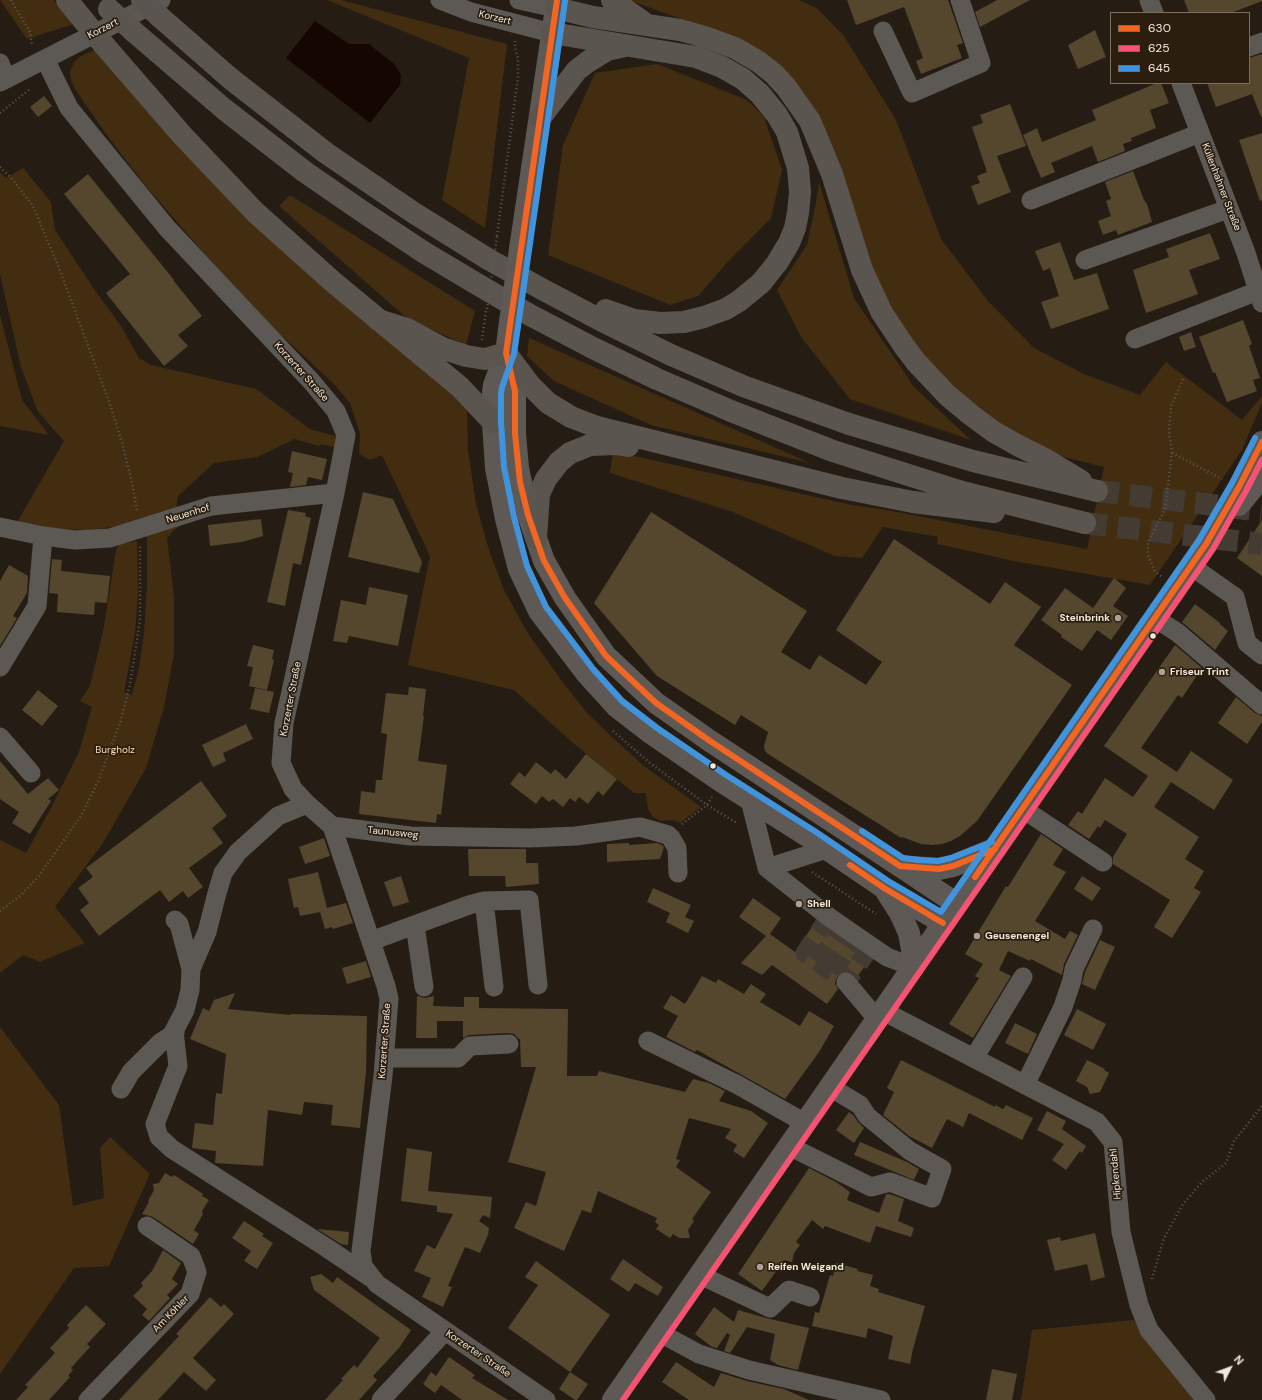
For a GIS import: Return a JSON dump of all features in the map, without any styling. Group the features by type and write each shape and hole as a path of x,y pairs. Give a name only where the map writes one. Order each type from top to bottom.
{"highway":[{"path":"67,0 182,135 255,212 332,281 460,387 493,422"},
{"path":"142,0 160,9 231,79 326,153 446,233 540,288 608,324 671,355 743,386 849,424 919,446 1016,472 1097,491 1044,458 994,432 947,395 916,362 882,313 862,270 832,174 810,121 786,87 774,74 747,54 720,41 680,30 593,16 556,4"},
{"path":"612,0 647,25"},
{"path":"105,4 133,31 224,109 306,172 425,253 530,315 657,379 731,411 833,450 962,492 1085,523 913,502 842,488 596,427 571,417 548,403 530,385 506,353 485,359 466,356 442,348 406,329 378,320"},
{"path":"540,288 634,320 660,323 684,322 726,309 739,301 761,282 777,263 789,243 795,228 800,192 798,168 787,132 777,114 760,94 743,78 715,64 696,57 552,33"},
{"path":"540,118 577,70 607,50 628,46"},
{"path":"536,538 537,506 542,486 554,468 570,453 584,447 597,444 616,444 632,447 666,445"}],"main road":[{"path":"556,4 506,353 494,384 493,422 496,468 506,519 519,569 539,611 586,674 617,707 652,734 722,782 819,844 884,888 943,923"},
{"path":"506,353 515,391 515,434 518,468 528,514 544,561 564,598 606,656 656,703 710,741 957,904"},
{"path":"613,1400 1206,544 1262,442"},
{"path":"1206,544 1262,477"},
{"path":"819,844 829,829 829,824 826,817"},
{"path":"900,866 939,868 953,866 995,849"},
{"path":"884,888 900,913 909,933 913,955 913,968"}],"street":[{"name":"Korzert","path":"440,0 471,12 552,33"},
{"path":"519,0 556,4"},
{"path":"883,31 912,94 980,63 960,0"},
{"path":"1149,0 1154,12"},
{"name":"Korzert","path":"2,75 45,59 160,9"},
{"path":"1250,47 1262,42"},
{"name":"Korzerter Straße","path":"45,59 69,108 167,228 311,381 336,411 346,435 335,493 284,723 281,763 293,789 307,804 332,826 386,986 389,999 385,1058 361,1251 363,1266 377,1284 546,1400"},
{"name":"Küllenhahner Straße","path":"1135,339 1259,293 1181,84"},
{"path":"1031,200 1200,133"},
{"path":"1085,260 1228,209"},
{"name":"Neuenhof","path":"0,527 43,536 76,540 110,538 211,506 335,493"},
{"path":"0,666 37,606 43,536"},
{"path":"1191,566 1235,597 1247,643 1262,655"},
{"path":"1155,618 1178,633 1262,706"},
{"path":"0,737 31,773"},
{"path":"750,800 767,868 829,917 887,957 913,968"},
{"path":"191,969 207,932 223,873 238,852 278,816 307,804"},
{"path":"1023,809 1103,862"},
{"name":"Taunusweg","path":"332,826 410,836 530,838 576,836 640,827 668,835"},
{"path":"668,835 677,848 678,873"},
{"path":"767,868 819,844"},
{"path":"371,941 469,905 484,901 529,900 538,985"},
{"path":"484,901 494,987"},
{"path":"175,920 179,924 191,969 190,990 185,1010 175,1033 178,1066 155,1124 159,1137 172,1149 327,1248 372,1279"},
{"path":"415,925 424,987"},
{"path":"1025,1085 1064,1007 1074,969 1094,929"},
{"path":"974,1058 1023,977"},
{"path":"846,982 880,1015"},
{"name":"Hipkendahl","path":"880,1015 974,1058 1097,1122 1113,1142 1121,1232 1139,1305 1149,1330 1206,1400"},
{"path":"121,1089 131,1072 160,1043 175,1033"},
{"path":"648,1042 738,1085 805,1123"},
{"path":"385,1058 458,1058 470,1046 509,1044"},
{"path":"789,1146 871,1187 890,1182 932,1198 942,1169 910,1151 867,1116 860,1105 830,1087"},
{"name":"Am Köhler","path":"88,1400 190,1294 197,1272 191,1256 147,1226"},
{"path":"700,1276 770,1308 789,1290 810,1297"},
{"path":"381,1400 445,1331"},
{"path":"660,1333 699,1354 849,1396 881,1400"}],"path":[{"path":"11,0 25,23"},
{"path":"486,309 518,78 518,58 515,44 519,24"},
{"path":"0,114 34,85"},
{"path":"0,167 14,181 32,206 57,263 110,404 132,482"},
{"path":"1176,588 1155,572 1148,555 1148,542 1165,509 1172,453 1169,431 1171,406 1184,377"},
{"path":"1172,453 1238,487"},
{"path":"0,911 21,895 38,877 80,816 99,779 121,720 130,684 140,621 141,563"},
{"path":"668,835 707,805 722,782"},
{"path":"1139,1305 1151,1282 1164,1238 1183,1204 1202,1182 1226,1163 1234,1141 1262,1106"}],"green space":[{"path":"0,0 54,0 74,24 27,39"},
{"path":"327,0 341,0 507,44 485,228 442,200 469,58"},
{"path":"629,0 799,0 818,9 844,36 896,120 941,239 988,301 1034,348 1084,374 1140,395 1166,362 1242,420 1262,396 1262,403 1242,450 1150,585 1014,561 937,544 938,537 883,527 862,558 835,556 733,512 610,473 613,451 851,505 887,510 1087,549 1104,467 1052,454 1021,438 945,384 893,317 871,272 831,150 725,35"},
{"path":"97,49 467,404 468,449 476,504 488,547 504,590 527,632 564,684 587,713 644,766 701,807 680,823 674,820 661,821 653,817 648,809 646,793 634,793 573,743 514,690 408,665 430,556 382,455 370,460 359,454 360,434 350,403 334,384 277,331 202,251 145,185 106,134 75,89 71,80 70,72 74,62 81,56"},
{"path":"657,64 747,100 764,117 782,170 771,218 725,265 698,296 670,305 548,255 563,145 595,73"},
{"path":"23,168 51,202 55,230 94,289 121,326 139,358 151,365 256,389 310,429 339,437 335,447 320,444 319,446 295,439 257,457 214,463 178,496 176,510 122,526 88,530 24,527 16,524 64,441 38,412 21,367 0,274 0,172 6,178"},
{"path":"819,182 854,298 914,387 971,440 850,399 801,337 777,290 807,245"},
{"path":"290,195 475,311 466,345 408,319 279,206"},
{"path":"0,315 22,400 49,435 0,426"},
{"path":"529,338 810,463 651,425 554,381 527,356"},
{"name":"Burgholz","path":"191,518 173,531 167,538 174,598 174,654 164,707 146,768 103,843 55,907 85,943 40,962 23,955 0,973 0,840 26,853 79,752 92,707 80,701 90,686 104,627 116,550 119,544 137,541 138,592 135,633 124,692 132,695 139,668 144,633 147,586 147,534"},
{"path":"0,1027 59,1105 73,1206 104,1198 100,1148 110,1137 150,1174 109,1266 74,1268 0,1374"},
{"path":"1134,1320 1200,1400 1021,1400 1032,1330"}],"shaded area":[{"path":"315,21 349,44 369,44 394,64 401,75 400,85 370,123 286,58"}],"building":[{"path":"847,0 948,0 963,43 957,45 962,58 921,74 916,61 923,58 904,7 856,25"},
{"path":"997,0 1030,0 980,27 975,12"},
{"path":"1184,0 1262,0 1234,12 1189,12"},
{"path":"1095,30 1106,57 1078,69 1068,45"},
{"path":"1262,54 1262,117 1252,94 1216,107 1207,84 1250,84 1250,58"},
{"path":"1155,84 1161,84 1169,103 1150,110 1156,128 1131,138 1132,141 1123,144 1125,151 1098,162 1092,146 1051,163 1055,172 1041,178 1023,135 1037,128 1042,142 1096,120 1092,110"},
{"path":"44,96 52,106 38,117 30,107"},
{"path":"1010,104 1026,146 997,156 1011,192 978,205 971,186 980,183 977,176 987,172 972,127 983,123 980,115"},
{"path":"1262,133 1262,200 1260,201 1239,140"},
{"path":"1133,171 1147,204 1152,222 1118,235 1116,230 1103,235 1098,221 1111,216 1106,201 1111,199 1105,182"},
{"path":"88,174 202,316 178,335 188,346 164,366 106,293 130,274 64,194"},
{"path":"1210,233 1220,259 1189,270 1198,294 1146,313 1133,270 1169,257 1166,249"},
{"path":"1060,242 1074,280 1097,273 1109,309 1051,329 1041,302 1059,296 1050,268 1043,271 1035,251"},
{"path":"1243,320 1252,344 1249,346 1260,378 1253,380 1257,391 1227,402 1215,372 1213,373 1199,337"},
{"path":"1191,332 1196,347 1184,351 1179,337"},
{"path":"292,451 327,459 322,480 308,477 306,485 290,487 293,473 288,472"},
{"path":"363,492 393,499 422,562 419,573 348,557"},
{"path":"288,510 306,513 305,516 311,518 301,565 293,563 285,606 267,602"},
{"path":"651,512 807,611 781,652 810,670 819,655 866,685 882,662 836,630 894,539 990,604 1005,582 1041,607 1014,645 1072,685 977,821 960,836 942,844 921,844 902,837 901,838 768,754 765,751 764,746 768,732 741,715 735,725 657,676 594,603"},
{"path":"261,519 263,536 242,542 210,546 208,525"},
{"path":"1262,520 1262,576 1237,558"},
{"path":"52,559 62,560 61,571 110,576 107,603 95,602 94,615 57,612 58,594 49,593"},
{"path":"9,565 28,576 27,593 13,616 17,618 0,646 0,581"},
{"path":"1114,578 1126,588 1113,606 1128,616 1111,640 1097,630 1082,651 1061,637 1062,635 1041,620 1065,588 1093,608"},
{"path":"369,587 408,595 398,646 349,636 347,643 333,641 341,600 366,605"},
{"path":"1195,604 1228,631 1215,650 1182,622"},
{"path":"253,645 274,650 272,659 274,660 267,690 249,686 253,667 247,666"},
{"path":"1175,645 1202,668 1182,698 1178,695 1141,748 1177,772 1191,751 1233,780 1214,810 1171,782 1154,807 1199,837 1185,859 1204,871 1194,888 1201,892 1172,938 1154,927 1170,900 1113,864 1113,857 1127,834 1105,820 1100,828 1098,826 1089,839 1068,825 1078,811 1082,814 1105,778 1133,797 1148,776 1104,746"},
{"path":"409,687 426,689 418,761 447,765 441,815 437,814 436,823 359,814 361,791 375,793 376,780 382,780 387,734 381,733 386,693 408,695"},
{"path":"255,688 274,692 269,713 250,709"},
{"path":"38,690 58,706 42,726 22,710"},
{"path":"1236,697 1255,713 1262,716 1262,722 1247,744 1218,723"},
{"path":"246,724 253,739 223,753 226,761 213,767 202,745"},
{"path":"586,754 617,779 603,796 598,791 588,804 579,797 575,802 570,798 563,807 553,799 549,802 542,796 536,804 510,784 519,772 525,777 536,762 551,774 555,769 566,779"},
{"path":"0,761 28,794 48,778 59,790 48,799 51,801 30,834 12,823 19,812 0,799"},
{"path":"201,781 227,816 212,828 223,843 189,868 203,887 188,898 183,891 169,902 160,890 99,936 80,910 89,903 78,888 93,877 86,868"},
{"path":"1041,834 1063,849 1053,865 1066,872 1035,921 1065,939 1070,931 1078,935 1064,964 1062,975 1031,959 1030,961 1008,951 999,970 1011,976 973,1038 949,1024 979,978 975,976 983,964 965,954 1006,886 1008,887"},
{"path":"324,838 330,856 305,864 299,847"},
{"path":"629,843 629,845 657,843 664,847 660,859 607,862 607,844"},
{"path":"468,849 526,849 526,863 538,863 539,884 506,887 505,876 469,876"},
{"path":"318,872 327,908 346,903 353,923 333,929 332,927 325,929 320,912 300,916 298,907 294,908 288,879"},
{"path":"401,876 409,902 393,907 384,882"},
{"path":"1082,876 1101,888 1092,901 1074,889"},
{"path":"653,888 691,905 685,917 694,921 688,933 666,922 670,913 647,902"},
{"path":"753,898 781,918 770,934 795,952 816,921 870,959 857,977 844,971 839,974 835,984 838,989 827,1004 772,965 762,975 741,963 766,936 739,917"},
{"path":"1100,940 1115,947 1095,990 1082,984 1085,972"},
{"path":"366,961 371,977 347,984 342,968"},
{"path":"702,976 716,983 718,979 744,994 751,984 766,994 760,1002 800,1026 809,1011 834,1026 819,1052 785,1099 697,1050 695,1052 666,1037 678,1016 663,1008 671,995 685,1004"},
{"path":"235,993 228,1009 290,1015 367,1016 366,1072 360,1128 331,1125 333,1105 304,1102 302,1115 268,1110 263,1166 215,1163 216,1151 192,1148 195,1123 213,1125 216,1093 222,1094 226,1054 190,1039 203,1008 209,1011 214,1000"},
{"path":"417,996 425,998 434,996 433,1006 464,1007 464,997 479,997 479,1008 568,1009 567,1076 597,1076 599,1071 685,1092 693,1079 709,1083 725,1091 719,1101 751,1111 768,1123 744,1158 733,1151 737,1145 725,1138 731,1129 689,1118 676,1159 680,1160 676,1167 711,1192 692,1219 694,1221 688,1230 690,1238 679,1238 673,1234 670,1238 656,1229 659,1225 655,1222 657,1218 598,1191 591,1213 582,1210 564,1251 514,1228 526,1202 536,1206 546,1172 508,1162 536,1067 521,1067 520,1039 514,1034 508,1033 469,1035 463,1038 463,1021 437,1021 437,1038 416,1038"},
{"path":"1077,1009 1106,1024 1093,1050 1064,1035"},
{"path":"1015,1023 1037,1034 1028,1054 1005,1043"},
{"path":"901,1060 995,1107 995,1105 1003,1109 1006,1105 1033,1118 1022,1140 969,1113 963,1127 947,1119 932,1148 909,1136 883,1115 894,1092 887,1088"},
{"path":"1087,1060 1105,1069 1104,1070 1109,1073 1100,1092 1090,1094 1087,1087 1076,1081"},
{"path":"1047,1111 1066,1121 1062,1129 1086,1146 1082,1153 1080,1151 1066,1170 1052,1160 1064,1144 1037,1130"},
{"path":"849,1112 864,1128 854,1143 836,1130"},
{"path":"860,1142 907,1162 919,1169 914,1180 854,1155"},
{"path":"407,1148 432,1152 428,1191 492,1197 490,1218 483,1215 479,1221 489,1228 488,1235 480,1253 465,1247 448,1286 452,1287 443,1307 422,1297 431,1278 414,1271 427,1245 435,1249 453,1214 437,1212 437,1206 401,1201"},
{"path":"809,1168 836,1182 850,1192 847,1200 879,1213 886,1194 904,1199 898,1221 914,1228 911,1237 876,1226 870,1243 825,1226 823,1229 812,1220 796,1242 800,1245 794,1253 792,1262 784,1260 762,1291 738,1274"},
{"path":"165,1173 172,1177 174,1175 203,1194 202,1196 209,1200 202,1211 203,1214 194,1230 199,1234 193,1244 153,1217 142,1214 154,1190 153,1184 159,1183"},
{"path":"244,1221 264,1234 262,1236 273,1243 257,1269 244,1261 251,1251 232,1238"},
{"path":"317,1229 349,1232 348,1245 341,1244"},
{"path":"1095,1233 1105,1277 1091,1281 1087,1264 1055,1271 1047,1240 1060,1237 1061,1241"},
{"path":"163,1250 181,1263 172,1279 178,1284 167,1295 170,1298 149,1321 142,1315 147,1309 133,1296 143,1286 141,1283 152,1271"},
{"path":"623,1259 663,1287 658,1296 635,1283 629,1292 610,1279"},
{"path":"536,1261 610,1315 570,1372 508,1328 538,1285 525,1277"},
{"path":"836,1263 873,1275 870,1286 879,1289 878,1292 925,1306 910,1364 888,1359 893,1336 868,1328 866,1338 812,1326 815,1312 819,1313 830,1275 833,1276"},
{"path":"321,1274 333,1283 337,1277 411,1330 399,1348 373,1376 377,1380 359,1400 325,1400 354,1365 357,1368 380,1338 314,1290 310,1277"},
{"path":"210,1297 221,1307 224,1304 234,1314 193,1358 216,1380 206,1391 184,1372 158,1400 119,1400 179,1336 176,1334"},
{"path":"86,1305 106,1324 87,1344 90,1347 71,1368 73,1370 68,1376 70,1377 49,1400 16,1400 28,1387 25,1385 55,1353 50,1348 69,1328 67,1325"},
{"path":"714,1307 734,1322 738,1310 809,1328 798,1370 778,1365 770,1360 775,1334 747,1327 730,1353 724,1351 730,1335 727,1333 717,1348 712,1347 695,1334"},
{"path":"449,1357 475,1375 472,1378 508,1400 462,1400 441,1385 435,1393 423,1384 431,1372 436,1376"},
{"path":"676,1362 714,1387 721,1373 747,1381 784,1389 809,1400 689,1400 662,1382"},
{"path":"992,1369 1017,1374 1012,1400 986,1400"},
{"path":"570,1372 588,1384 577,1400 559,1389"}],"tunnel":[{"path":"1097,491 1262,511"},
{"path":"1085,523 1262,544"},
{"path":"829,917 805,953 846,982 871,946"},
{"path":"818,963 843,927"},
{"path":"832,972 857,937"}],"transit line":[{"name":"630","path":"557,0 506,353 515,391 515,434 520,482 528,515 544,561 565,598 606,656 656,703 710,741 900,866 939,869 953,866 995,849"},
{"name":"645","path":"565,1 514,354 501,393 504,467 514,517 527,566 546,607 593,669 622,701 657,728 726,775 816,832 888,881 941,912 1199,540 1232,483 1255,438"},
{"name":"630","path":"975,877 1206,544 1239,487 1262,442"},
{"name":"625","path":"623,1400 1213,549 1262,460"},
{"name":"645","path":"862,831 903,858 919,860 938,861 951,858 992,842"},
{"name":"630","path":"850,865 884,888 943,923"}],"place":[{"name":"Steinbrink","path":"1118,618"},
{"name":"Friseur Trint","path":"1162,672"},
{"name":"Shell","path":"799,904"},
{"name":"Geusenengel","path":"977,936"},
{"name":"Reifen Weigand","path":"760,1267"}]}
